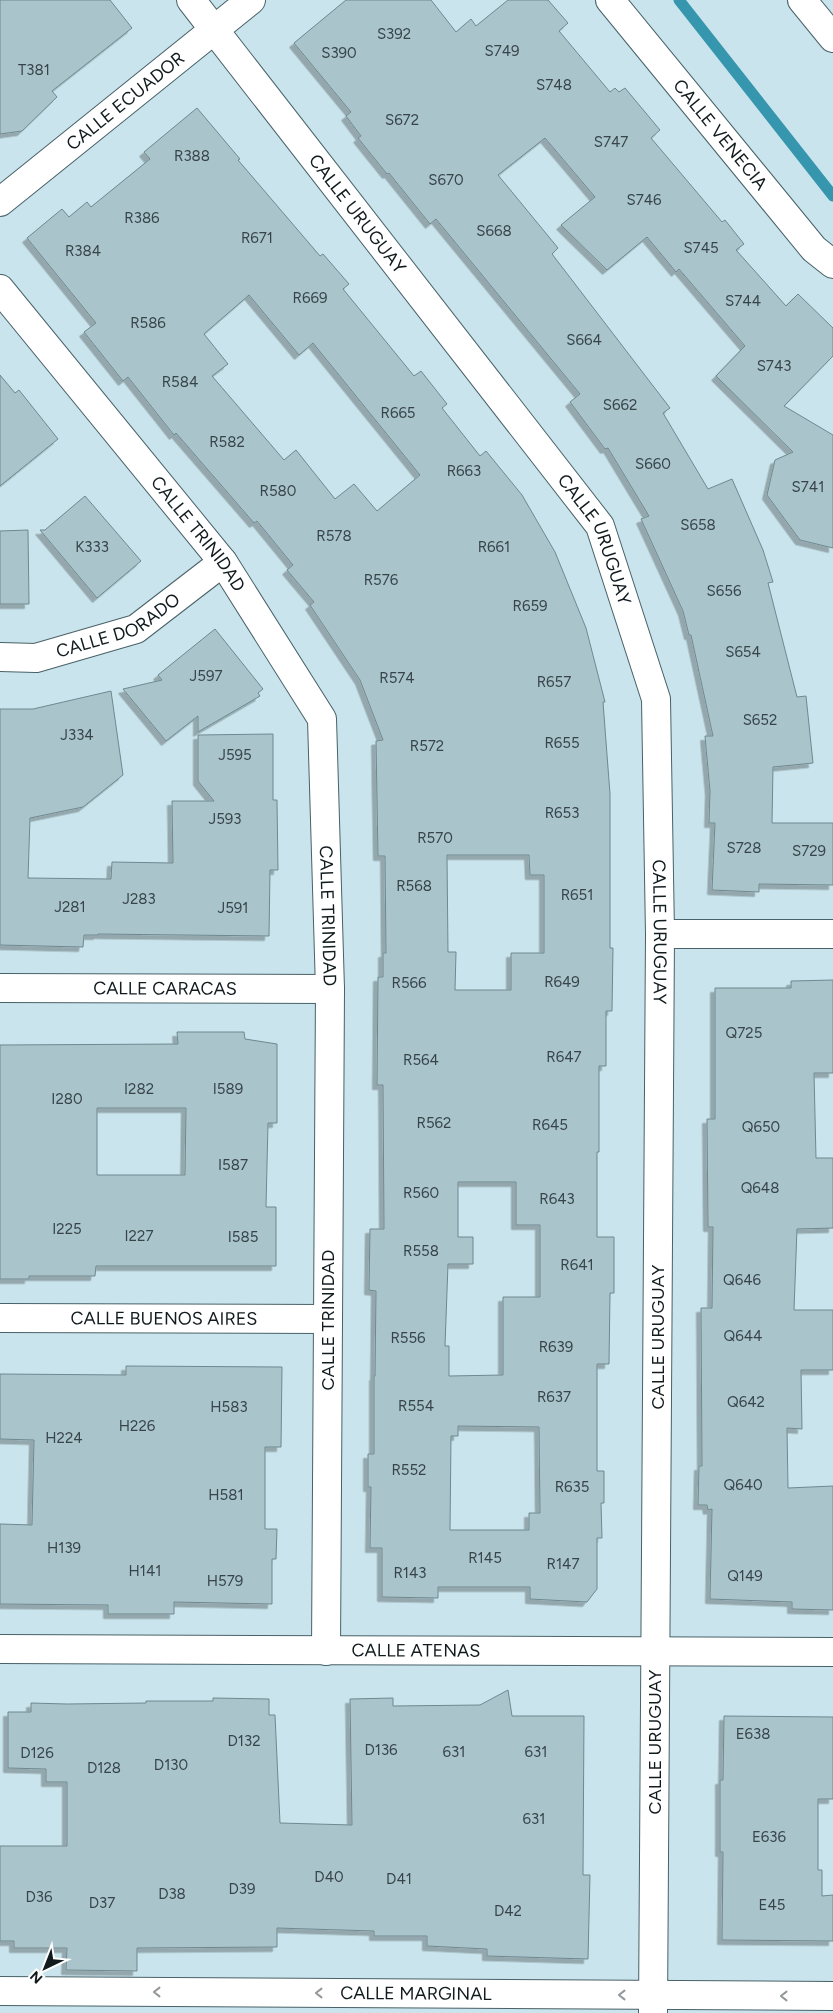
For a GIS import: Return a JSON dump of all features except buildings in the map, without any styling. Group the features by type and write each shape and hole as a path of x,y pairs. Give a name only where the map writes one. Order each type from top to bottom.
{"street":[{"name":"CALLE URUGUAY","path":"191,0 600,526 656,699 660,934 654,2004"},
{"name":"CALLE ECUADOR","path":"0,202 251,0"},
{"name":"CALLE VENECIA","path":"610,0 814,249 833,264"},
{"path":"802,0 833,38"},
{"name":"CALLE TRINIDAD","path":"0,288 223,562 322,719 330,989 326,1651"},
{"name":"CALLE DORADO","path":"0,657 36,658 136,628 223,562"},
{"path":"660,934 833,934"},
{"name":"CALLE CARACAS","path":"0,988 330,989"},
{"name":"CALLE BUENOS AIRES","path":"0,1318 328,1318"},
{"name":"CALLE ATENAS","path":"0,1649 833,1652"},
{"name":"CALLE MARGINAL","path":"0,1991 654,2004 833,1996"}],"waterway":[{"path":"679,0 833,196"}]}
